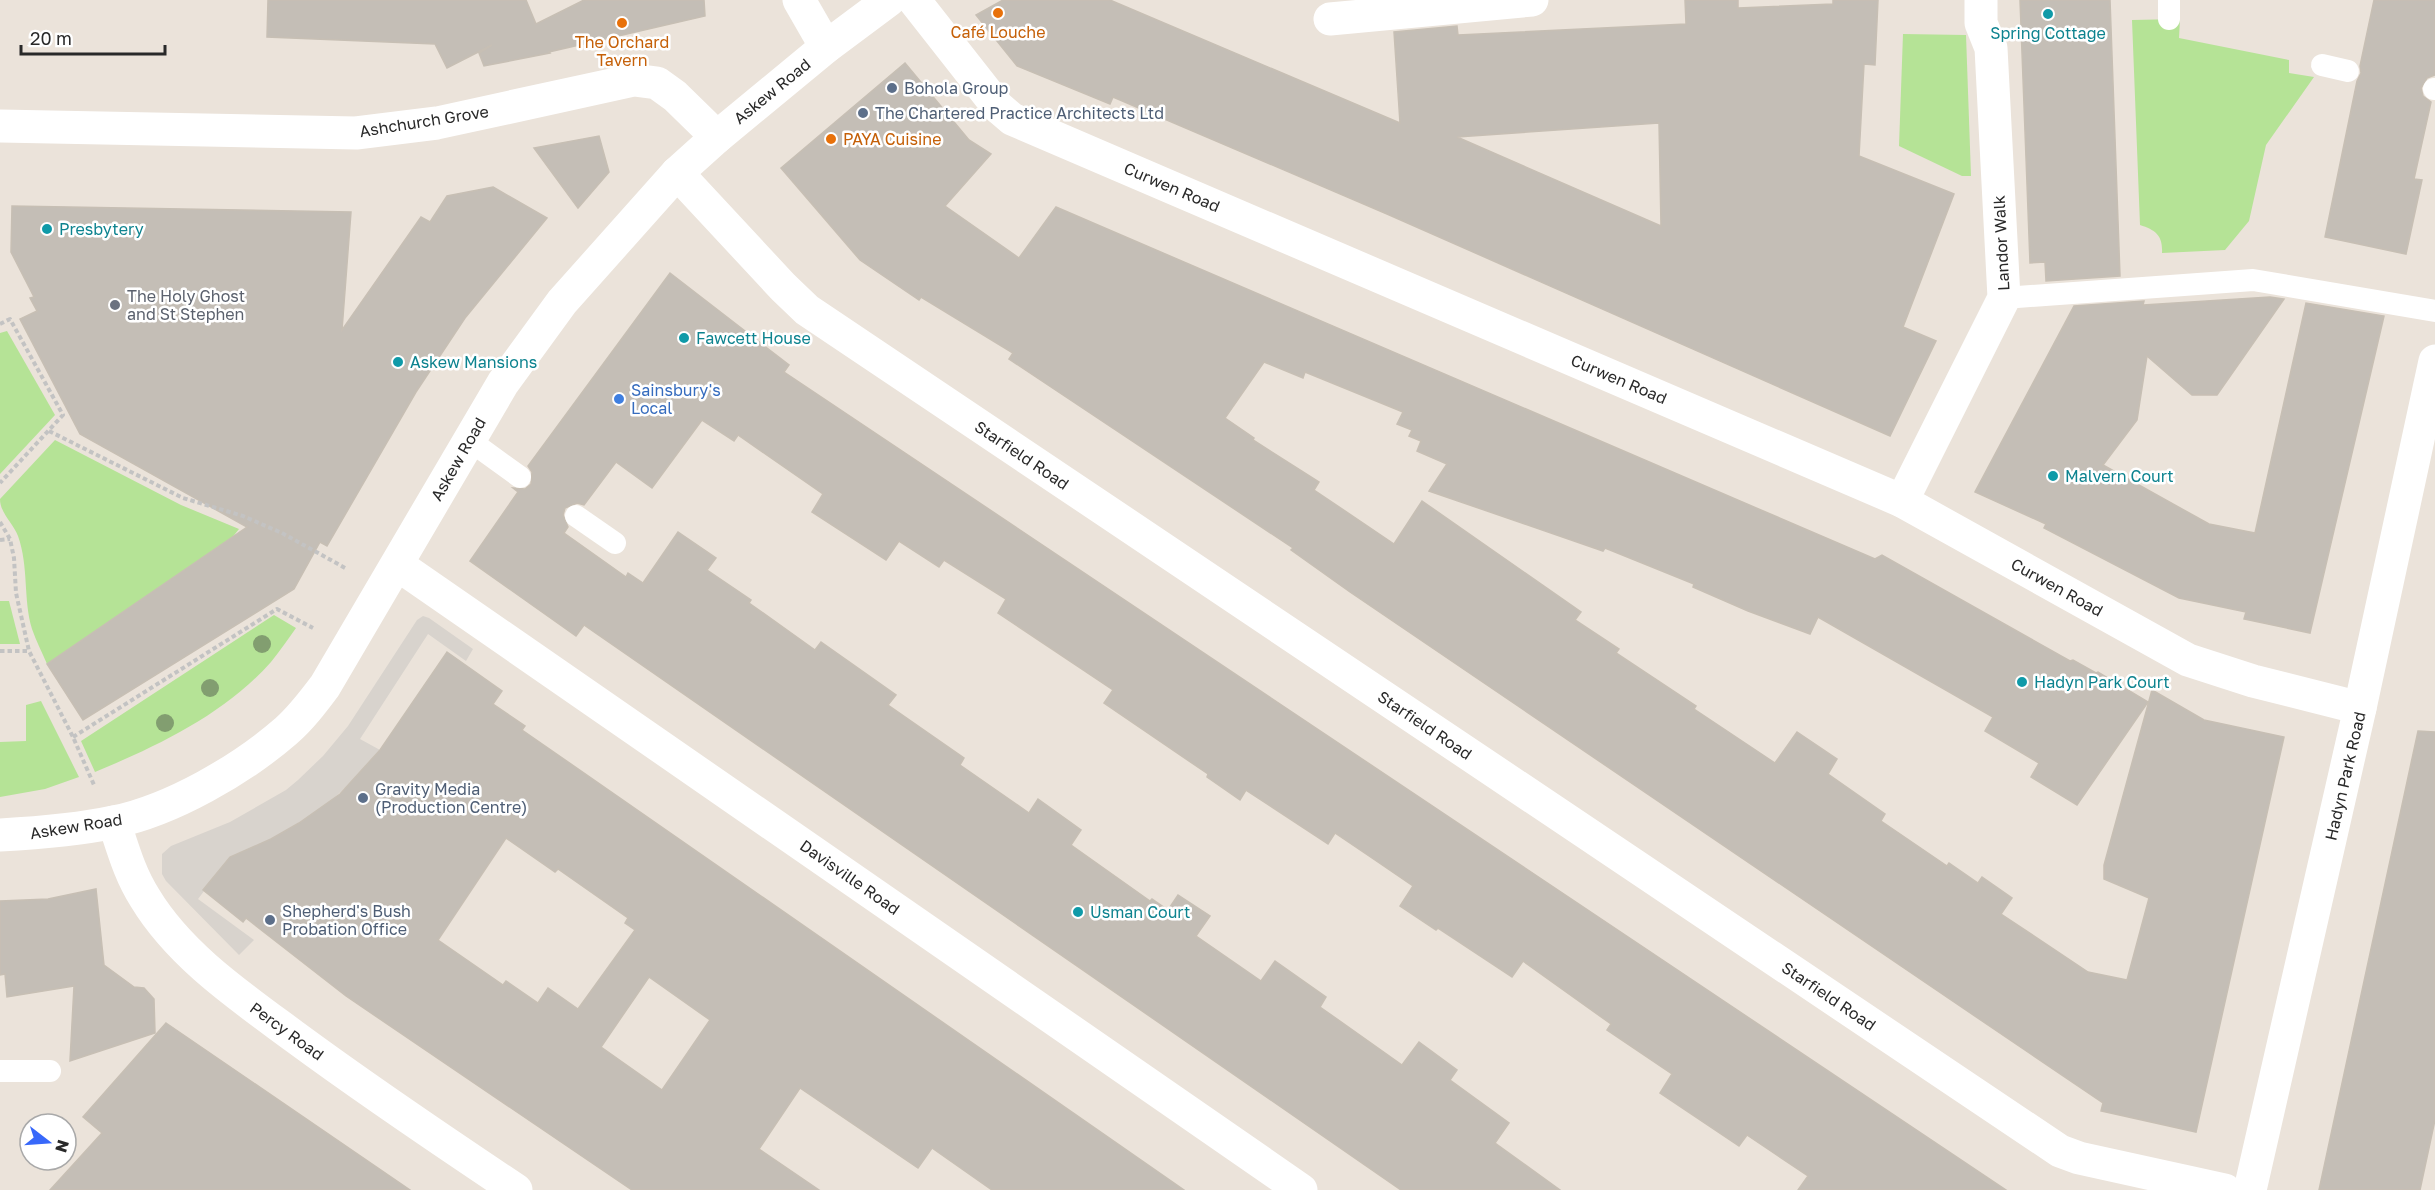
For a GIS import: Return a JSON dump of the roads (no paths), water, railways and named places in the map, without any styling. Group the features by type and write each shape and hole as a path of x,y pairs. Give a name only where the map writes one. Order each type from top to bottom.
{"street":[{"path":"799,0 826,47"},
{"name":"Askew Road","path":"0,835 114,822 161,808 229,771 286,731 304,714 325,686 503,383 562,302 677,173 826,47 889,0"},
{"name":"Curwen Road","path":"914,0 998,107 1012,119 1902,501 2188,660 2253,681 2361,708"},
{"path":"1330,19 1532,0"},
{"name":"Landor Walk","path":"1902,501 2004,298 1991,48 1981,22 1981,0"},
{"name":"Ashchurch Grove","path":"0,126 356,133 436,123 634,81 657,83 675,96 717,137"},
{"name":"Starfield Road","path":"677,173 807,310 2060,1151 2079,1158 2225,1190"},
{"name":"Hadyn Park Road","path":"2250,1190 2361,708 2435,361"},
{"name":"Davisville Road","path":"398,565 1301,1190"},
{"name":"Percy Road","path":"114,822 131,873 145,900 176,937 224,984 371,1092 516,1190"}],"lane":[{"path":"2322,66 2348,71"},
{"path":"2004,298 2253,280 2435,311"},
{"path":"469,440 520,477"},
{"path":"576,516 615,543"},
{"path":"0,1071 50,1071"}],"place":[{"name":"Café Louche","path":"998,13"},
{"name":"Spring Cottage","path":"2048,14"},
{"name":"The Orchard Tavern","path":"622,23"},
{"name":"Bohola Group","path":"892,88"},
{"name":"The Chartered Practice Architects Ltd","path":"863,113"},
{"name":"PAYA Cuisine","path":"831,139"},
{"name":"Presbytery","path":"47,229"},
{"name":"The Holy Ghost and St Stephen","path":"115,305"},
{"name":"Fawcett House","path":"684,338"},
{"name":"Askew Mansions","path":"398,362"},
{"name":"Sainsbury's Local","path":"619,399"},
{"name":"Malvern Court","path":"2053,476"},
{"name":"Hadyn Park Court","path":"2022,682"},
{"name":"Gravity Media (Production Centre)","path":"363,798"},
{"name":"Usman Court","path":"1078,912"},
{"name":"Shepherd's Bush Probation Office","path":"270,920"}]}
